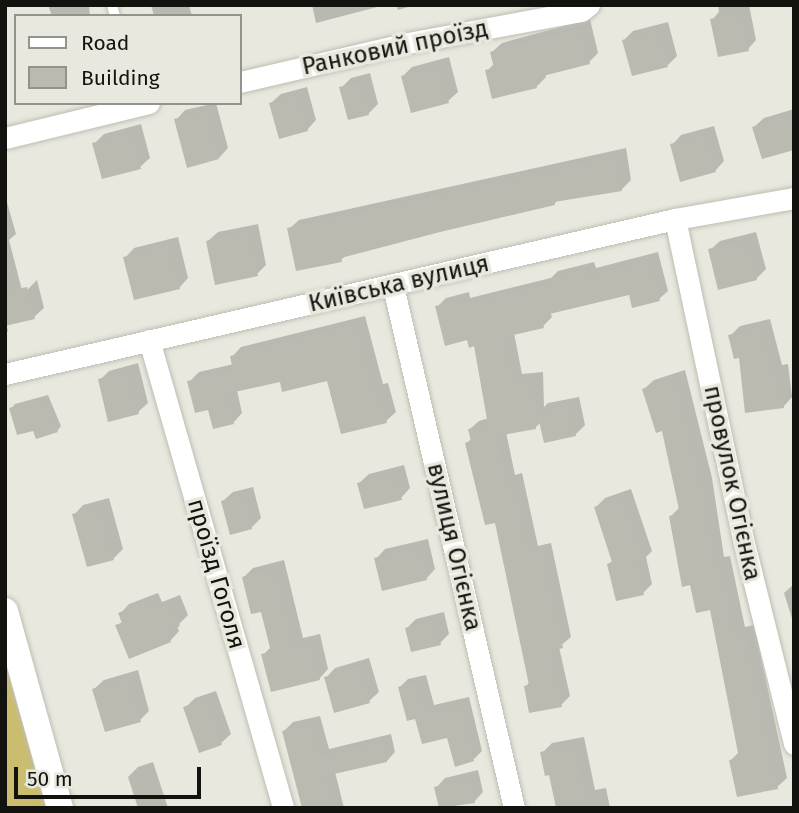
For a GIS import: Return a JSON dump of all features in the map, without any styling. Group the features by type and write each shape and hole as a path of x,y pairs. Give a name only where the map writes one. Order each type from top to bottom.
{"street":[{"name":"Ранковий проїзд","path":"242,82 408,43 581,11 589,5"},
{"path":"5,138 140,105"},
{"name":"Київська вулиця","path":"5,374 675,219 794,198"},
{"name":"провулок Огієнка","path":"675,219 744,543 794,744"},
{"name":"вулиця Огієнка","path":"393,286 514,808"},
{"name":"проїзд Гоголя","path":"149,340 283,808"},
{"path":"5,611 60,808"}],"shaded area":[{"path":"5,662 46,808 5,808"}],"building":[{"path":"740,12 749,51 718,57 710,19"},
{"path":"580,28 590,64 535,78 537,88 492,99 485,70 494,68 490,52"},
{"path":"659,30 668,67 632,76 622,40"},
{"path":"439,66 449,103 411,113 401,76"},
{"path":"361,82 369,115 348,120 339,87"},
{"path":"298,95 308,131 279,139 269,103"},
{"path":"207,111 219,159 187,168 174,119"},
{"path":"791,115 794,150 762,159 752,127"},
{"path":"132,133 141,169 102,179 92,143"},
{"path":"705,135 716,172 680,182 670,144"},
{"path":"617,156 622,191 554,202 555,205 341,258 342,262 296,271 287,228"},
{"path":"249,232 258,276 215,285 206,241"},
{"path":"747,240 757,280 718,290 708,249"},
{"path":"169,246 180,289 134,300 123,257"},
{"path":"650,260 660,301 632,308 629,295 541,316 544,328 505,337 514,382 534,380 536,429 497,436 506,482 514,481 529,553 543,551 563,648 550,651 562,707 529,713 524,686 529,685 495,523 485,525 465,443 471,441 468,429 488,425 474,346 469,348 467,340 445,346 435,306 460,300 461,305 548,285 547,279 586,270 587,276"},
{"path":"27,287 35,319 5,326 5,291"},
{"path":"356,324 374,393 379,391 387,423 341,434 327,381 282,392 280,382 226,394 234,424 213,429 208,410 195,413 187,381 233,371 230,356"},
{"path":"761,327 772,373 779,372 784,408 745,413 739,358 734,359 728,335"},
{"path":"128,372 139,414 108,422 98,379"},
{"path":"676,378 703,488 715,566 721,565 736,635 745,634 778,789 737,797 729,760 739,758 710,610 696,613 690,585 682,587 669,516 680,514 662,431 656,433 642,389"},
{"path":"43,398 58,432 36,439 33,431 17,435 9,408"},
{"path":"570,405 576,436 544,443 537,412"},
{"path":"395,473 402,500 364,509 357,483"},
{"path":"244,495 252,529 230,535 221,501"},
{"path":"622,497 644,562 637,563 644,595 616,601 607,564 612,562 594,507"},
{"path":"99,507 114,560 87,567 72,514"},
{"path":"418,547 427,580 382,591 374,558"},
{"path":"275,568 294,646 310,642 320,680 271,692 261,654 271,652 261,612 251,614 242,577"},
{"path":"148,601 152,611 171,603 180,626 166,632 171,642 129,659 115,625 122,623 118,613"},
{"path":"434,620 441,645 411,652 405,628"},
{"path":"360,667 370,703 334,713 324,677"},
{"path":"128,679 141,722 105,732 92,689"},
{"path":"418,682 426,713 461,704 474,761 455,767 447,738 422,744 415,719 407,721 398,687"},
{"path":"207,699 222,745 199,753 183,707"},
{"path":"312,724 320,757 382,742 387,762 325,776 333,808 302,808 282,731"},
{"path":"575,745 588,808 556,808 549,775 545,776 540,752"},
{"path":"468,779 475,803 439,808 434,787"}]}
